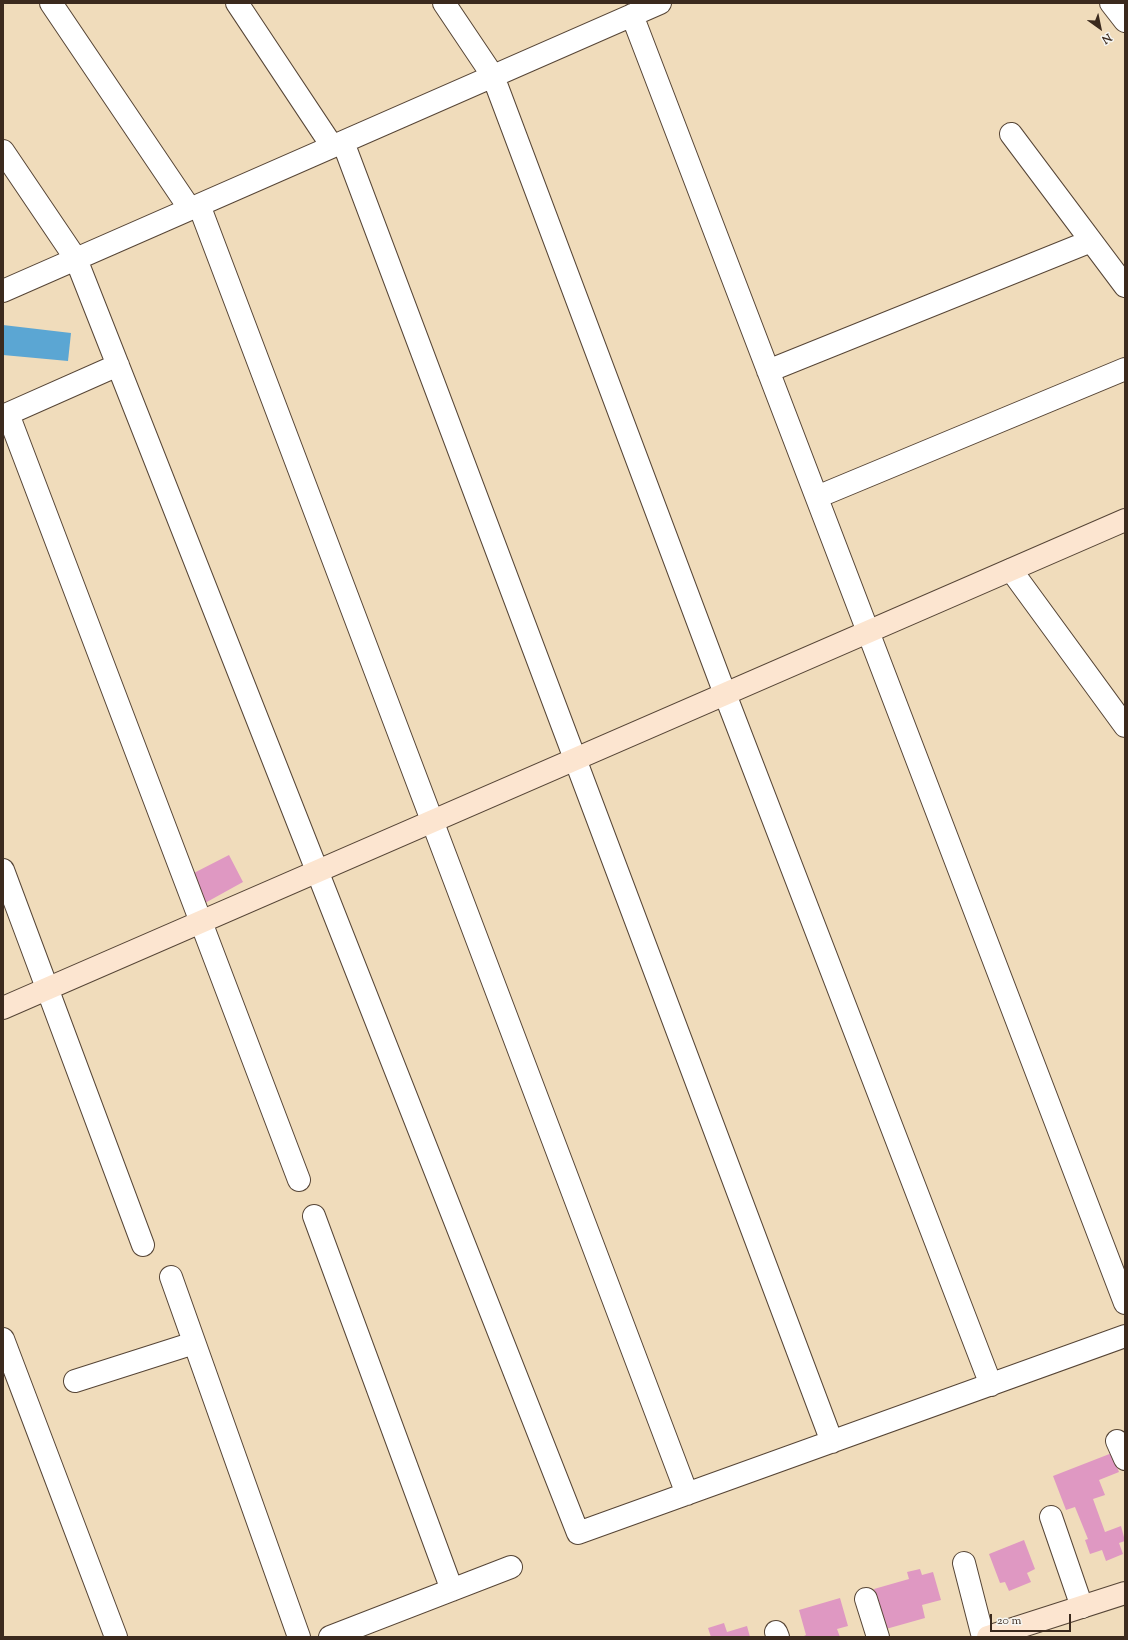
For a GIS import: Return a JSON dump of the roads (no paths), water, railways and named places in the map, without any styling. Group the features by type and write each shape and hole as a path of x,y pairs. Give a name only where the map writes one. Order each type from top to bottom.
{"street":[{"path":"51,3 194,207 432,821 687,1494"},
{"path":"237,3 338,144 575,759 832,1442"},
{"path":"444,3 493,76 725,694 991,1385"},
{"path":"3,291 660,3"},
{"path":"1112,3 1125,21"},
{"path":"632,15 1125,1303"},
{"path":"1011,134 1125,286"},
{"path":"3,151 76,259 578,1533 1125,1336"},
{"path":"768,371 1091,241"},
{"path":"118,365 5,415 299,1180"},
{"path":"817,497 1125,369"},
{"path":"3,1008 1125,520"},
{"path":"1011,570 1125,726"},
{"path":"3,870 143,1245"},
{"path":"314,1216 452,1590"},
{"path":"170,1277 299,1637"},
{"path":"3,1339 116,1637"},
{"path":"75,1381 194,1343"},
{"path":"1051,1517 1082,1606"},
{"path":"964,1563 983,1637"},
{"path":"330,1637 511,1567"},
{"path":"988,1637 1011,1633 1082,1606 1125,1593"},
{"path":"866,1599 878,1637"}],"water":[{"path":"3,325 71,333 68,361 3,355"}]}
